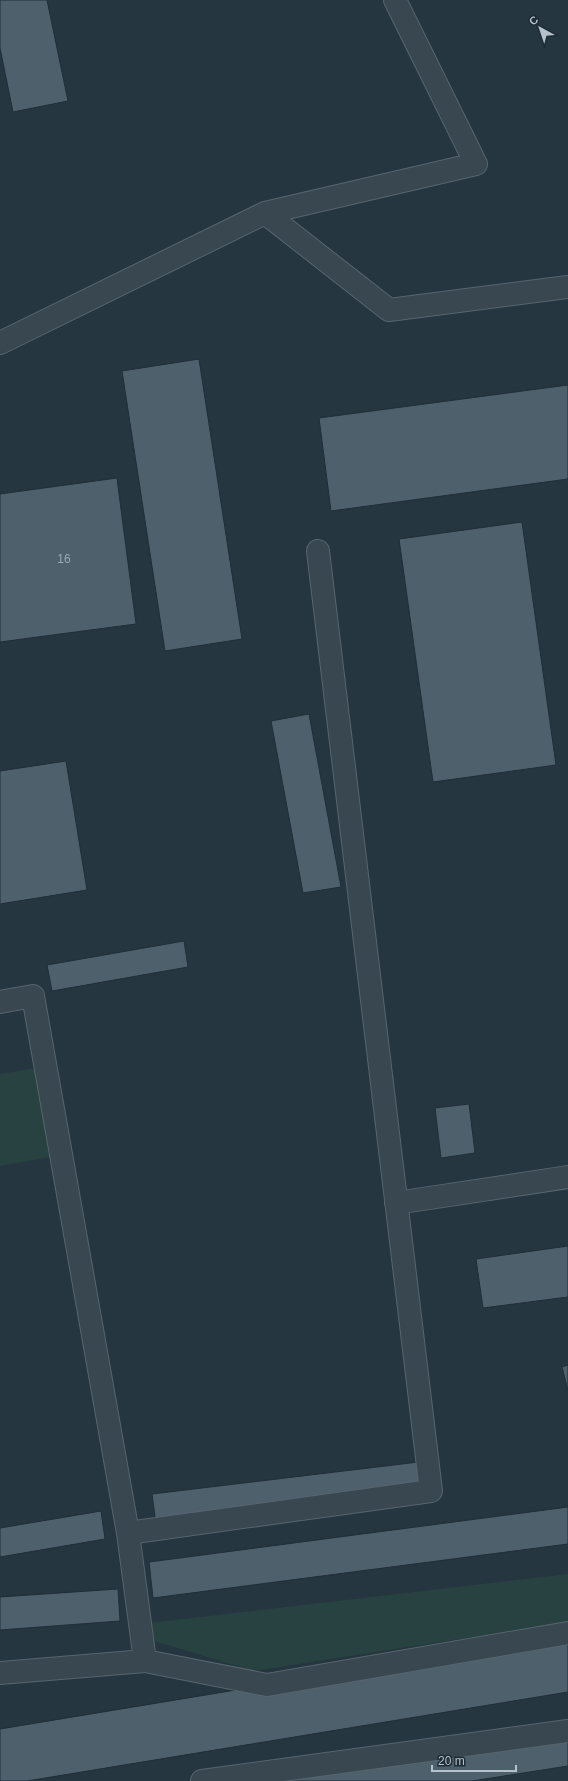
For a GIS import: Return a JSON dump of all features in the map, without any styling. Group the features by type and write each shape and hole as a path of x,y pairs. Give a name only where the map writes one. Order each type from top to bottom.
{"lane":[{"path":"0,343 265,213 476,164 395,0"},
{"path":"265,213 389,310 568,288"},
{"path":"128,1533 431,1491 318,551"},
{"path":"0,1002 33,996 128,1533 145,1661"},
{"path":"396,1203 568,1177"},
{"path":"0,1673 145,1661 268,1685 568,1633"},
{"path":"202,1781 568,1730"}],"green space":[{"path":"36,1068 51,1157 0,1166 0,1074"},
{"path":"568,1574 568,1622 254,1671 154,1641 149,1623"}],"building":[{"path":"0,0 47,0 68,101 13,112 0,48"},
{"path":"199,359 242,639 165,651 122,371"},
{"path":"568,385 568,479 331,511 319,418"},
{"path":"117,478 136,624 0,642 0,494"},
{"path":"522,522 556,765 433,782 399,539"},
{"path":"309,714 341,887 303,893 271,721"},
{"path":"66,761 87,890 0,904 0,771"},
{"path":"184,941 188,967 52,991 47,965"},
{"path":"469,1104 475,1153 441,1158 435,1108"},
{"path":"568,1246 568,1297 483,1308 476,1259"},
{"path":"568,1365 568,1391 562,1367"},
{"path":"427,1461 431,1491 156,1524 152,1494"},
{"path":"568,1507 568,1544 153,1598 149,1562"},
{"path":"101,1511 105,1539 0,1557 0,1528"},
{"path":"118,1589 120,1621 0,1630 0,1597"},
{"path":"568,1635 568,1692 27,1781 0,1781 0,1729"},
{"path":"568,1731 568,1766 472,1781 258,1781"}]}
